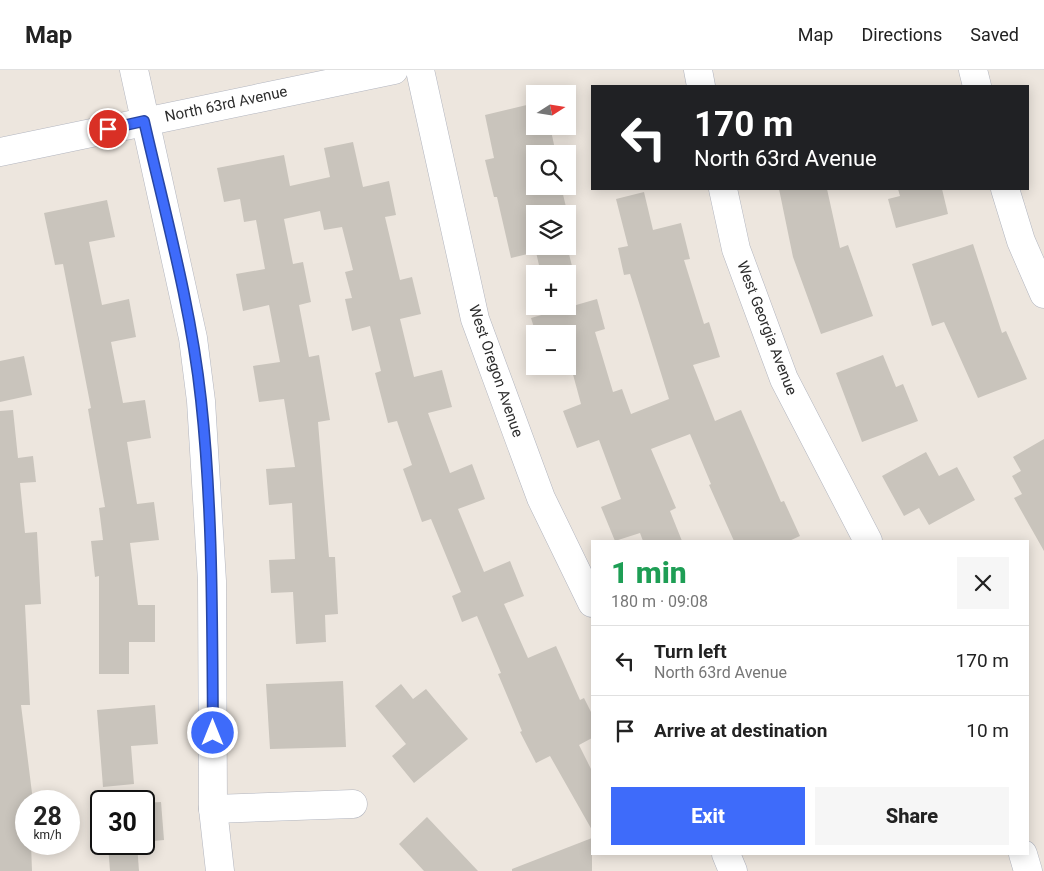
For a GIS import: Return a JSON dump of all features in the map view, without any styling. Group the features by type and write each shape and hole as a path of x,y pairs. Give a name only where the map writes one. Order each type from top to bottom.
{"street":[{"path":"134,70 192,338 201,401 212,581 213,809 220,871"},
{"name":"North 63rd Avenue","path":"0,152 394,70"},
{"name":"West Oregon Avenue","path":"420,70 475,319 542,498 591,601"},
{"path":"698,70 701,85"},
{"path":"973,70 977,85"},
{"name":"West Georgia Avenue","path":"723,190 736,248 784,379 867,540"},
{"path":"1005,190 1020,241 1044,294"},
{"path":"213,809 353,804"},
{"path":"726,855 733,871"},
{"path":"1023,855 1028,871"}],"building":[{"path":"526,105 526,135 552,135 554,145 526,145 526,195 563,195 566,205 526,205 526,254 511,258 497,197 494,197 485,160 494,158 485,115"},
{"path":"353,142 363,187 389,181 396,215 385,217 400,280 412,277 421,314 400,319 414,377 442,370 452,407 428,413 450,473 472,464 485,499 458,509 484,572 510,561 524,596 504,604 528,658 556,646 580,700 584,698 591,712 591,739 579,745 591,769 591,828 550,756 536,763 520,732 522,731 498,674 501,673 477,616 462,622 452,596 461,592 431,519 422,522 403,469 412,465 397,421 388,423 375,373 381,371 370,326 352,331 345,299 352,298 345,272 353,270 342,227 324,230 320,211 284,219 293,264 303,262 311,302 299,305 309,357 319,355 330,420 318,422 329,557 335,557 338,614 325,615 326,642 296,644 293,592 271,593 269,560 295,559 292,503 269,505 266,469 295,467 284,399 259,402 253,366 280,362 269,305 243,311 236,274 265,269 256,220 244,222 240,199 224,202 217,168 284,155 290,186 330,177 324,148"},
{"path":"779,190 827,190 840,248 848,245 873,316 821,334 793,257"},
{"path":"898,190 942,190 948,214 896,228 888,199 900,196"},
{"path":"644,192 653,230 681,223 690,259 684,260 704,324 709,322 720,357 693,365 715,421 741,410 781,502 784,501 800,536 791,540 734,540 709,485 711,484 690,434 651,449 676,508 670,511 682,540 643,540 640,533 615,540 601,507 621,499 599,440 577,448 563,411 581,404 573,375 576,375 576,325 533,325 531,318 541,315 576,315 576,305 597,299 605,329 595,332 613,392 622,389 631,414 669,399 630,274 624,275 618,248 628,246 616,199"},
{"path":"107,200 115,237 89,242 102,305 129,299 136,337 111,342 123,403 145,400 151,438 127,442 137,504 154,502 159,540 130,543 138,605 155,605 155,642 129,642 129,674 99,674 99,576 95,577 91,541 103,540 99,508 105,507 88,409 91,408 63,264 55,265 44,213"},
{"path":"973,244 1002,333 1006,331 1027,379 978,398 944,322 932,326 912,264"},
{"path":"537,255 569,255 572,265 539,265"},
{"path":"883,355 896,387 903,384 918,421 862,442 836,373"},
{"path":"24,356 32,395 0,402 0,361"},
{"path":"13,410 18,458 33,456 36,482 20,483 25,533 37,532 41,604 25,605 30,705 21,705 32,790 15,790 15,855 31,855 32,871 0,871 0,411"},
{"path":"1044,439 1044,551 1014,498 1022,494 1012,476 1021,471 1013,457"},
{"path":"926,452 939,476 957,467 975,500 929,525 919,508 904,516 882,476"},
{"path":"343,681 346,747 270,749 266,684"},
{"path":"401,684 413,699 426,689 468,739 414,783 392,756 406,744 375,706"},
{"path":"155,705 158,744 131,746 134,784 103,787 97,710"},
{"path":"155,802 161,802 164,840 155,841"},
{"path":"427,817 478,871 424,871 399,844"},
{"path":"591,838 592,871 512,871 512,869"},
{"path":"109,855 138,855 139,871 110,871"}],"route":[{"path":"108,129 144,121 192,338 201,401 212,581 213,733"}]}
